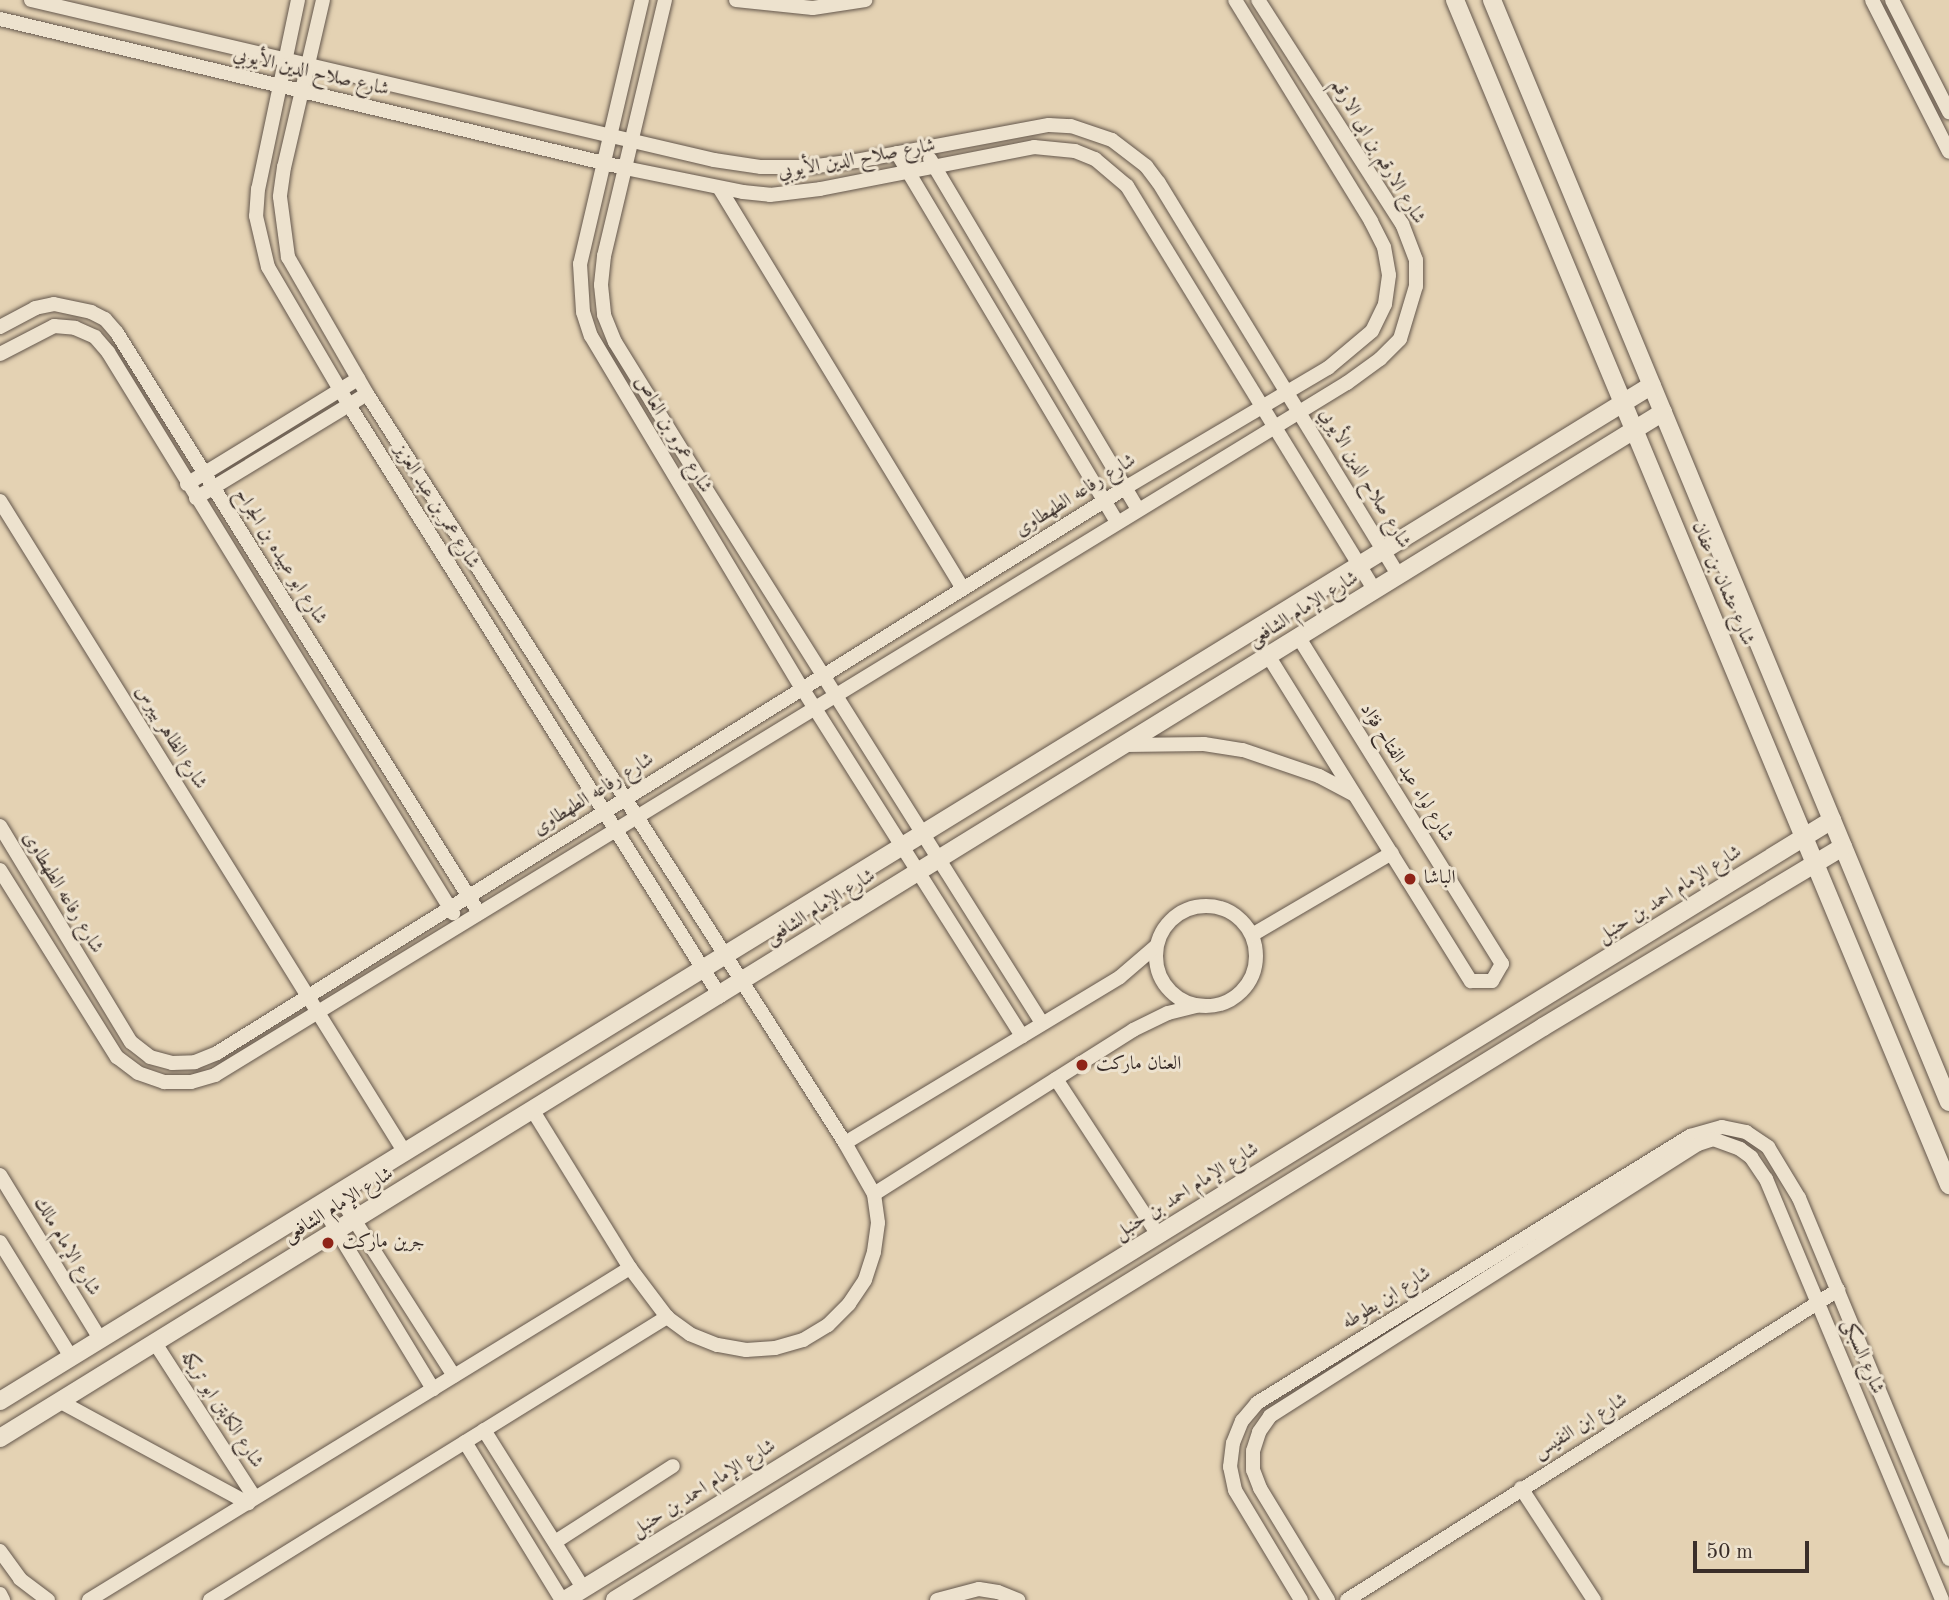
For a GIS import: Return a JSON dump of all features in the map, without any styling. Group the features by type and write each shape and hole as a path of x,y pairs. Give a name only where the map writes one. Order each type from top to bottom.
{"street":[{"name":"شارع صلاح الدين الأيوبي","path":"31,0 714,160 761,167 809,167 1049,125 1092,131 1130,152 1159,183 1289,391 1399,576"},
{"name":"شارع عمر بن عبد العزيز","path":"298,0 258,189 256,216 268,267 349,405 613,830 720,996"},
{"name":"شارع عمر بن عبد العزيز","path":"323,0 284,167 280,197 288,257 367,394 740,983 845,1143 874,1195"},
{"name":"شارع عمرو بن العاص","path":"642,0 580,264 583,313 591,336 802,688 1022,1036"},
{"name":"شارع عمرو بن العاص","path":"665,0 625,168 601,285 604,315 611,333 822,676 1042,1023"},
{"path":"736,0 813,8 865,0"},
{"name":"شارع الارقم بن ابى الارقم","path":"1235,0 1345,178 1384,247 1389,275 1385,304 1373,331 1351,352 1289,391"},
{"name":"شارع الارقم بن ابى الارقم","path":"1258,0 1402,224 1416,260 1416,286 1409,318 1400,339 1380,359 1301,413"},
{"name":"شارع عثمان بن عفان","path":"1455,0 1949,1185"},
{"name":"شارع عثمان بن عفان","path":"1492,0 1949,1102"},
{"path":"1872,0 1949,152"},
{"path":"1892,0 1949,112"},
{"name":"شارع صلاح الدين الأيوبي","path":"0,19 720,189 770,195 796,193 1044,147 1075,151 1112,171 1127,186 1375,591"},
{"path":"923,147 1138,510"},
{"path":"897,153 1117,522"},
{"path":"1345,178 1365,165"},
{"path":"720,189 963,588"},
{"name":"شارع ابو عبيده بن الجراح","path":"0,327 35,308 54,304 73,306 105,319 117,333 479,913"},
{"name":"شارع ابو عبيده بن الجراح","path":"0,354 54,326 75,328 95,337 108,352 461,925"},
{"path":"187,484 358,379"},
{"name":"شارع الإمام الشافعى","path":"0,1401 1652,385"},
{"name":"شارع رفاعه الطهطاوى","path":"0,826 131,1042 150,1056 172,1063 195,1062 217,1053 1105,500 1289,391"},
{"path":"196,498 367,394"},
{"name":"شارع الإمام الشافعى","path":"0,1438 1663,412"},
{"name":"شارع رفاعه الطهطاوى","path":"0,870 103,1039 117,1057 138,1073 164,1082 191,1082 215,1074 1117,522 1301,413"},
{"name":"شارع الظاهر بيبرس","path":"0,501 404,1152"},
{"name":"شارع لواء عبد الفتاح فؤاد","path":"1299,638 1502,964 1492,981 1485,984 1471,981 1391,853"},
{"path":"1252,935 1391,853 1269,657"},
{"path":"1124,745 1163,742 1243,750 1294,766 1354,795"},
{"name":"شارع الإمام احمد بن حنبل","path":"564,1600 1832,820"},
{"path":"615,1600 1542,1027 1843,847"},
{"path":"533,1111 631,1268 667,1317 690,1334 717,1345 746,1350 784,1345 803,1339 828,1325 849,1304 865,1280 874,1252 878,1223 874,1195 1150,1021 1196,1006 1223,1003 1245,987 1256,962 1252,935 1231,912 1216,907 1200,906 1185,910 1172,919 1162,931 1156,946 1156,966 1164,984 1178,998 1196,1006"},
{"path":"845,1143 1120,977 1156,946"},
{"path":"1529,1007 1542,1027"},
{"path":"1499,1025 1513,1046"},
{"path":"1056,1079 1158,1235"},
{"name":"شارع ابن بطوطه","path":"1301,1600 1235,1490 1230,1467 1233,1443 1242,1421 1256,1403 1690,1136 1711,1128 1733,1128"},
{"name":"شارع السبكى","path":"1733,1128 1758,1138 1777,1157 1799,1198 1949,1559"},
{"name":"شارع ابن بطوطه","path":"1328,1600 1259,1489 1253,1460 1259,1432 1270,1416 1698,1144 1713,1139 1728,1142"},
{"name":"شارع السبكى","path":"1728,1142 1751,1157 1760,1168 1942,1600"},
{"name":"شارع الإمام مالك","path":"0,1175 100,1339"},
{"path":"337,1193 454,1376"},
{"path":"320,1203 433,1389"},
{"path":"0,1242 71,1357"},
{"path":"1481,1264 1489,1277"},
{"path":"89,1600 631,1268"},
{"name":"شارع ابن النفيس","path":"1347,1600 1838,1290"},
{"path":"210,1600 667,1317"},
{"name":"شارع الكابتن ابو تريكه","path":"155,1343 251,1501"},
{"path":"969,1351 982,1375"},
{"path":"61,1402 251,1501"},
{"path":"484,1430 583,1588"},
{"path":"465,1442 564,1600"},
{"path":"555,1542 673,1466"},
{"path":"1521,1488 1594,1600"},
{"path":"657,1543 670,1566"},
{"path":"0,1551 20,1579 48,1600"},
{"path":"937,1600 979,1590 998,1592 1018,1600"},
{"path":"0,1594 2,1600"}],"place":[{"name":"الباشا","path":"1410,879"},
{"name":"العنان ماركت","path":"1082,1065"},
{"name":"جرين ماركت","path":"328,1243"}]}
